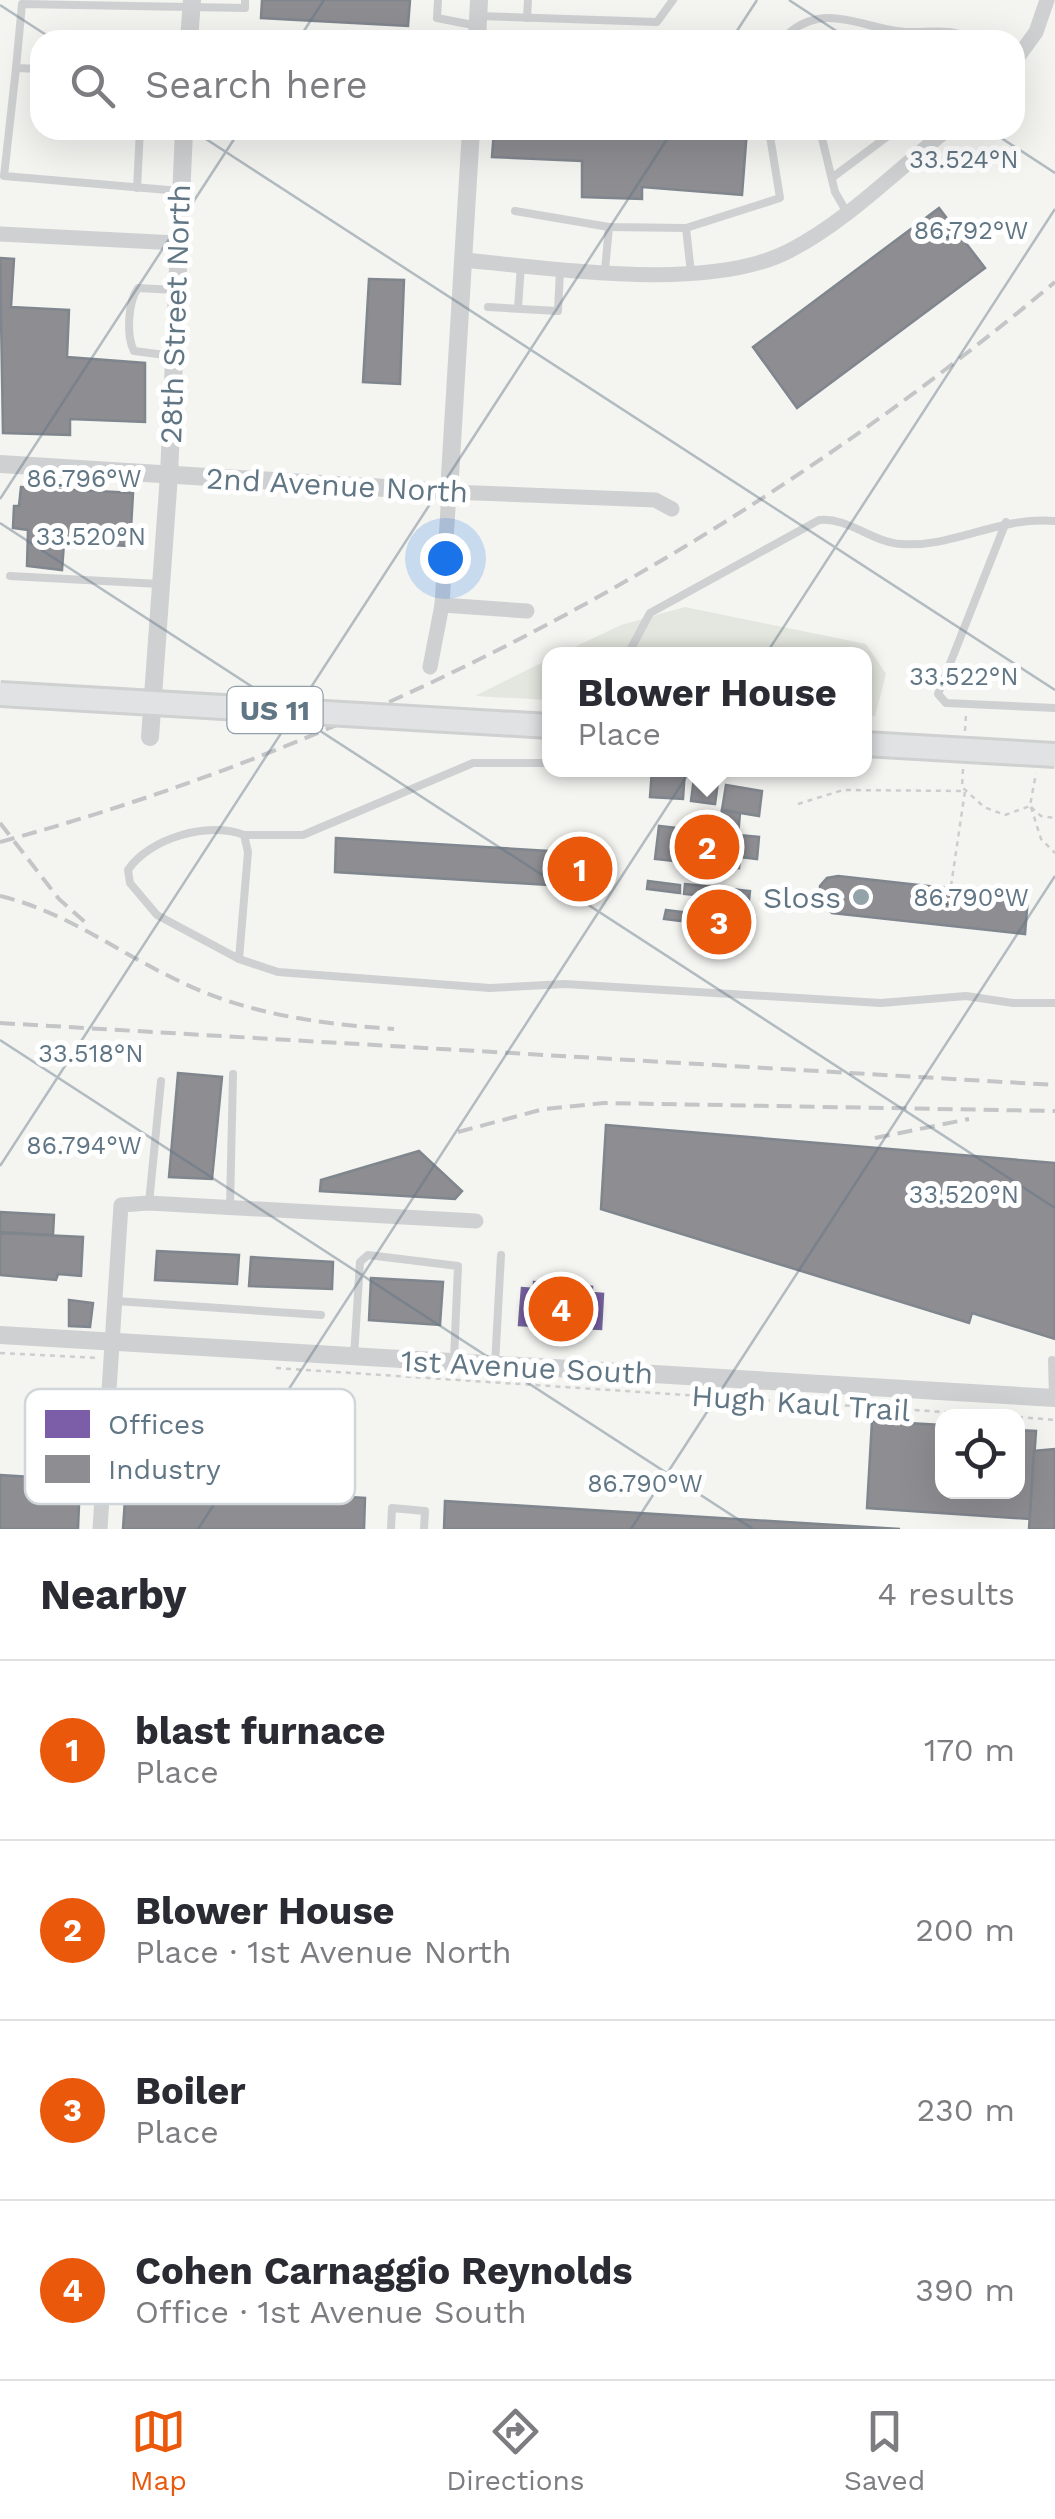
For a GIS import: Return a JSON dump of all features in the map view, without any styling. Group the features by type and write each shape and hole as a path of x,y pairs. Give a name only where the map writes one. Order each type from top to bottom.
{"main road":[{"name":"US 11","path":"0,694 542,726"},
{"path":"872,745 1047,759"}],"street":[{"path":"1025,47 1036,32 1047,0"},
{"path":"189,30 191,5"},
{"name":"28th Street North","path":"150,737 169,475 183,140"},
{"path":"430,667 442,604 471,140"},
{"path":"463,260 691,274 742,267 788,252 846,210 929,140"},
{"path":"0,234 177,243"},
{"name":"2nd Avenue North","path":"0,464 448,492 654,500 672,509"},
{"path":"442,604 527,610"},
{"path":"109,1389 121,1206 150,1203 476,1222"},
{"name":"1st Avenue South","path":"0,1335 113,1350 354,1357 1054,1398"},
{"path":"100,1529 101,1504"}],"lane":[{"path":"180,192 4,176 22,4 245,8 245,0"},
{"path":"438,0 437,18 657,22 673,0"},
{"path":"527,18 528,0"},
{"path":"792,30 802,22 842,16 901,30"},
{"path":"16,68 30,69"},
{"path":"136,188 139,140"},
{"path":"514,211 609,227 686,228 780,198 771,140"},
{"path":"823,140 835,192 846,210"},
{"path":"833,177 883,140"},
{"path":"605,270 609,227"},
{"path":"686,228 691,274"},
{"path":"518,308 521,265"},
{"path":"488,306 558,311 561,268"},
{"path":"173,356 145,355 134,352 129,344 132,294 147,287 175,290"},
{"path":"631,647 638,628 650,613 819,520 833,518 898,544 929,543 1021,518 1055,521"},
{"path":"1006,522 938,694 946,703 1055,708"},
{"path":"10,576 162,584"},
{"path":"542,763 473,763 303,835 244,835 226,828 208,828 146,850 128,870 130,883 157,915 239,959 278,972 490,988 565,984 881,1003 966,996 1014,1004 1055,1003"},
{"path":"239,959 248,852 244,835"},
{"path":"230,1210 233,1074"},
{"path":"150,1203 162,1081"},
{"path":"495,1365 500,1254"},
{"path":"354,1357 360,1262 368,1255 458,1266 454,1363"},
{"path":"116,1301 321,1315"},
{"path":"1052,1360 1054,1398"},
{"path":"391,1529 392,1508 425,1511 424,1529"}],"path":[{"path":"965,740 966,704"},
{"path":"951,886 965,790 964,757"},
{"path":"1047,759 1030,806 1041,839 1055,853"},
{"path":"798,804 843,790 965,790 984,807 1004,815 1030,806"},
{"path":"1030,806 1041,816 1055,818"},
{"path":"0,1352 113,1350"},
{"name":"Hugh Kaul Trail","path":"270,1368 935,1411"},
{"path":"1025,1418 1055,1420"}],"shaded area":[{"path":"685,607 868,647 575,647 621,625"},
{"path":"872,653 886,674 872,716"},
{"path":"542,662 542,700 475,696"}],"building: Offices":[{"path":"534,1282 592,1287 592,1293 603,1294 601,1329 519,1325 522,1288 534,1289"}],"building: Industry":[{"path":"262,0 410,0 408,26 261,18"},
{"path":"493,140 746,140 742,195 642,187 642,199 582,197 582,161 492,157"},
{"path":"939,208 985,268 797,408 753,347"},
{"path":"0,258 14,259 11,307 69,310 67,357 145,363 145,422 70,419 70,435 3,433"},
{"path":"369,279 404,280 400,384 363,382"},
{"path":"21,487 133,493 130,546 64,543 62,570 27,566 28,530 13,528 14,506 19,506"},
{"path":"651,777 685,777 683,799 650,797"},
{"path":"694,778 718,782 715,804 691,801"},
{"path":"726,785 762,791 759,816 722,810"},
{"path":"722,810 740,813 738,835 759,837 757,859 740,857 739,868 655,859 659,826 719,833"},
{"path":"336,838 583,853 596,869 591,882 582,887 335,872"},
{"path":"580,858 588,861 588,877 580,880 572,877 569,869 572,861"},
{"path":"838,876 1028,897 1025,934 832,913 820,902 820,886 827,878"},
{"path":"648,881 680,885 680,893 647,889"},
{"path":"685,884 715,887 714,897 684,894"},
{"path":"722,888 750,891 749,900 721,897"},
{"path":"666,910 699,914 698,923 664,919"},
{"path":"703,915 737,919 736,928 702,924"},
{"path":"178,1073 222,1077 212,1179 169,1177"},
{"path":"606,1125 1055,1163 1055,1339 972,1313 969,1323 601,1209"},
{"path":"419,1151 462,1191 455,1199 320,1191 321,1180"},
{"path":"0,1212 54,1215 53,1235 0,1232"},
{"path":"0,1233 83,1237 81,1276 58,1274 56,1280 0,1275"},
{"path":"157,1251 239,1255 237,1284 155,1280"},
{"path":"251,1257 333,1262 332,1289 249,1286"},
{"path":"371,1278 443,1282 440,1325 369,1320"},
{"path":"69,1300 93,1303 90,1327 69,1326"},
{"path":"872,1421 935,1425 935,1499 1025,1499 1025,1430 1036,1431 1030,1519 867,1508"},
{"path":"1055,1449 1055,1529 1029,1529 1034,1451"},
{"path":"0,1475 25,1477 25,1504 79,1504 78,1529 0,1529"},
{"path":"355,1497 365,1498 364,1529 123,1529 125,1504 355,1504"},
{"path":"445,1501 900,1529 444,1529"}],"railway":[{"path":"0,842 144,798 285,746 423,686 558,619 688,544 815,463 937,376 1055,282"},
{"path":"0,823 59,899 85,922"},
{"path":"0,896 47,912 179,981 230,1002 311,1020 394,1029"},
{"path":"0,1023 1055,1085"},
{"path":"458,1132 544,1109 604,1103 1055,1111"},
{"path":"875,1138 969,1119"}],"place":[{"name":"Blower House","path":"707,847"},
{"name":"blast furnace","path":"580,869"},
{"name":"Sloss","path":"861,897"},
{"name":"Boiler","path":"719,922"},
{"name":"Cohen Carnaggio Reynolds","path":"561,1309"}]}
